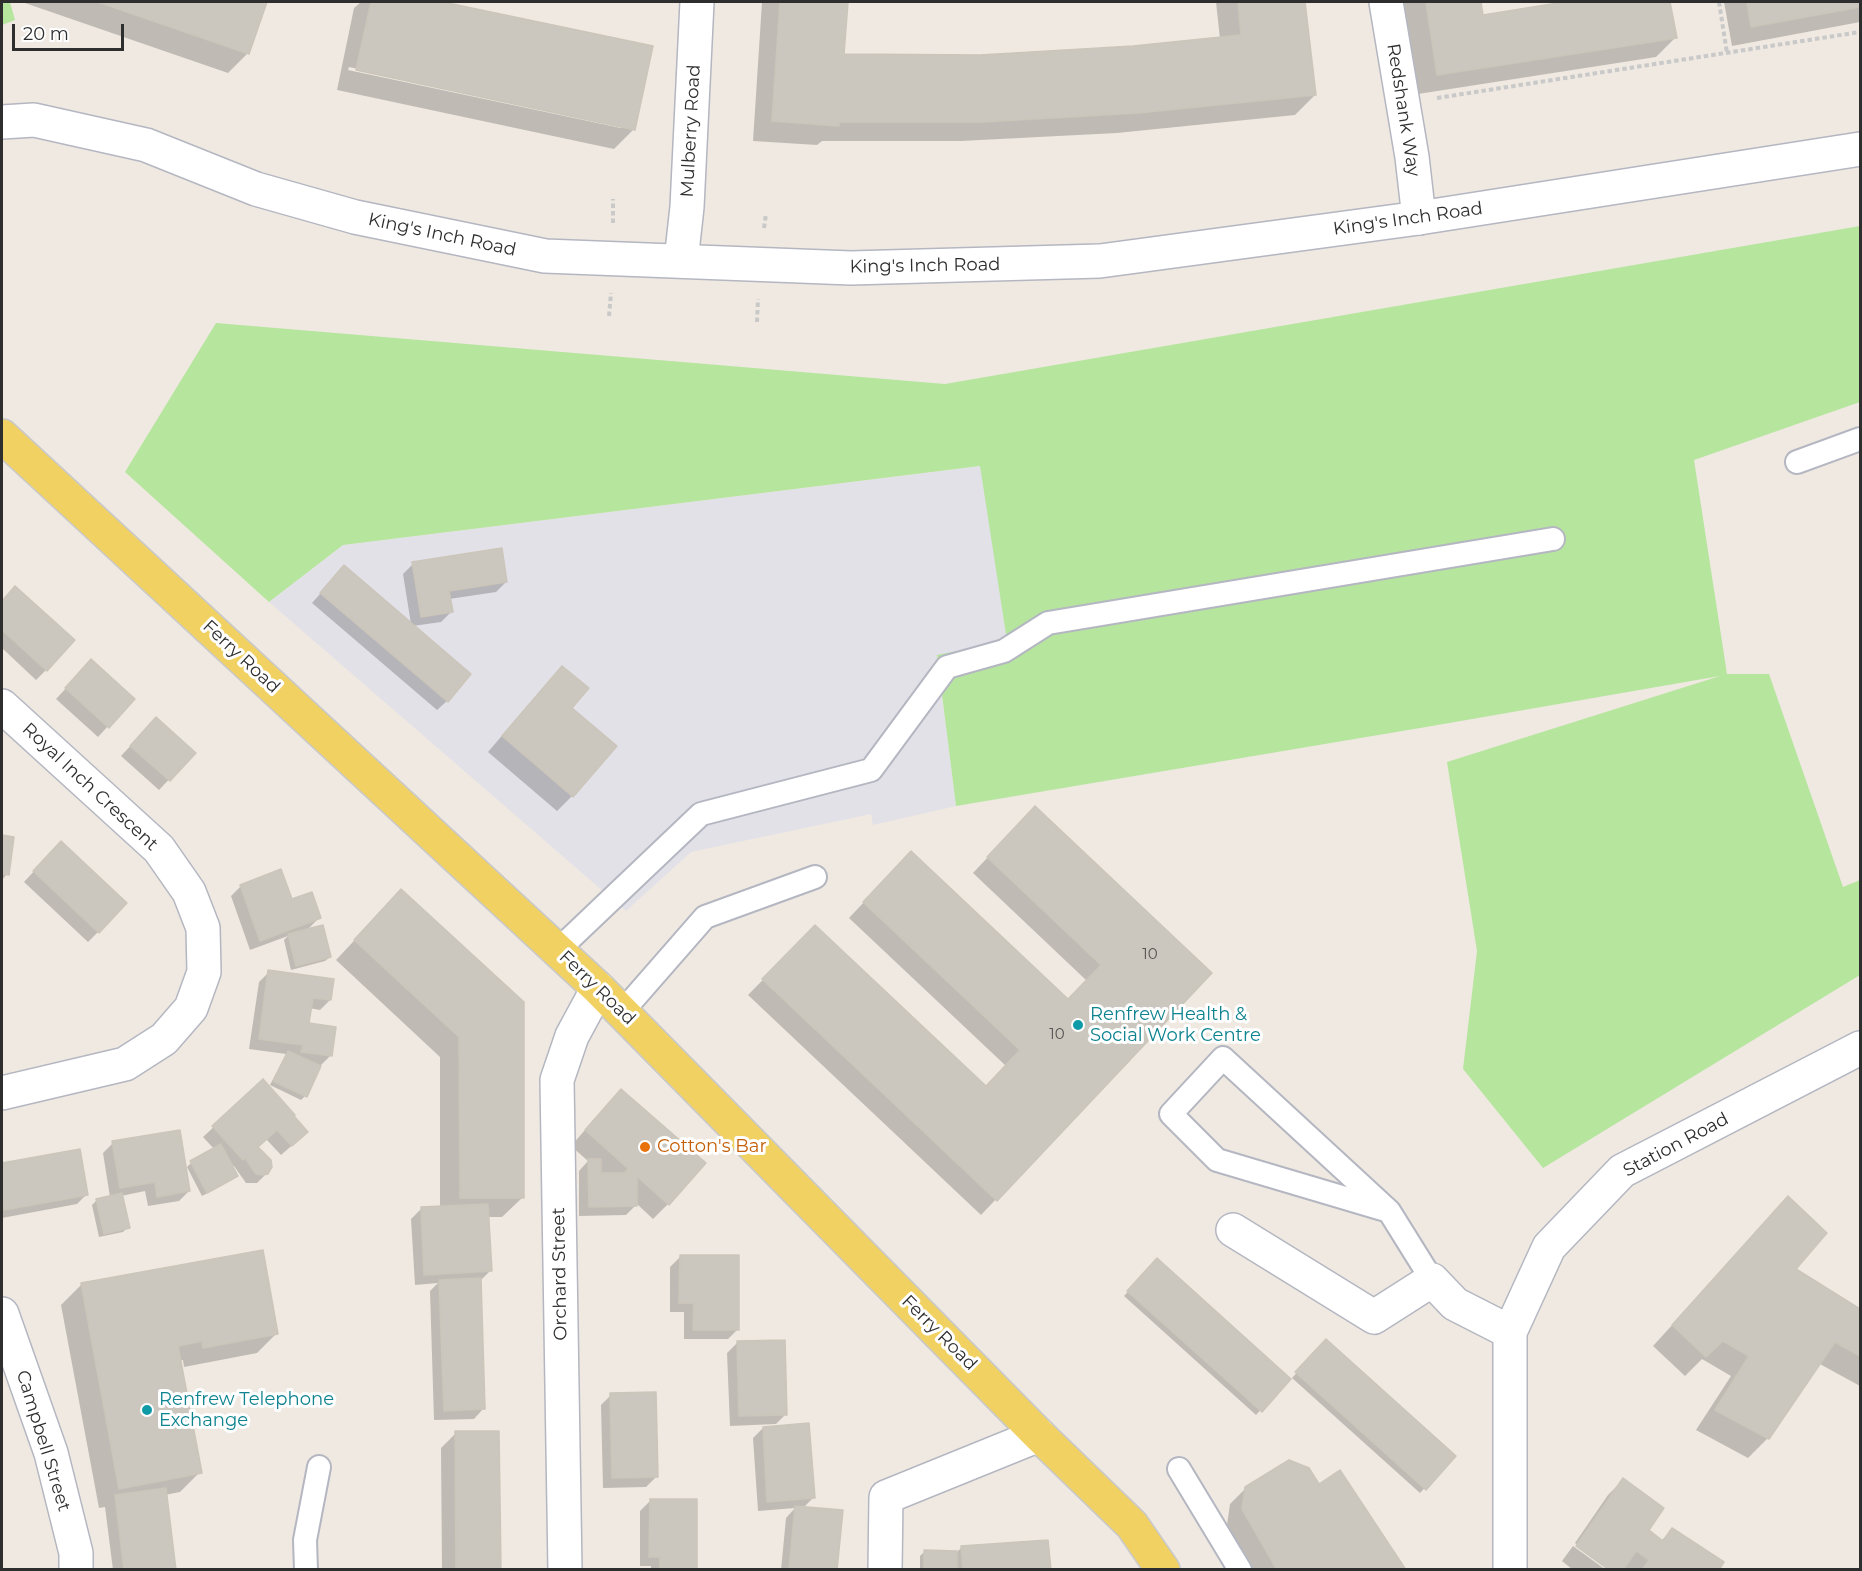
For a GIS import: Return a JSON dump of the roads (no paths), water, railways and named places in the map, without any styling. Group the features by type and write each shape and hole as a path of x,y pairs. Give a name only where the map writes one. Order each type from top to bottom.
{"main road":[{"name":"Ferry Road","path":"2,435 598,988 1131,1526 1163,1569"}],"street":[{"name":"Mulberry Road","path":"681,261 687,207 697,2"},
{"name":"Redshank Way","path":"1386,2 1419,218"},
{"name":"King's Inch Road","path":"2,122 34,120 146,145 256,189 355,217 545,256 852,268 1100,261 1419,218 1860,149"},
{"name":"Royal Inch Crescent","path":"2,706 159,849 189,892 203,928 204,972 191,1008 164,1039 125,1064 2,1093"},
{"name":"Orchard Street","path":"565,1569 557,1080 572,1036 598,988"},
{"name":"Station Road","path":"1510,1569 1510,1332 1549,1247 1622,1171 1860,1048"},
{"path":"1233,1230 1374,1317 1432,1280 1455,1304 1510,1332"},
{"name":"Campbell Street","path":"2,1314 51,1453 76,1553 76,1569"},
{"path":"885,1569 886,1497 1039,1435"}],"lane":[{"path":"1797,462 1860,439"},
{"path":"558,950 701,814 872,770 947,667 1004,651 1048,623 1553,539"},
{"path":"622,1012 705,917 815,877"},
{"path":"1389,1211 1217,1160 1170,1114 1222,1058 1389,1211 1432,1280"},
{"path":"306,1569 305,1540 319,1467"},
{"path":"1179,1469 1238,1569"}],"place":[{"name":"Renfrew Health & Social Work Centre","path":"1078,1025"},
{"name":"Cotton's Bar","path":"645,1147"},
{"name":"Renfrew Telephone Exchange","path":"147,1410"}]}
